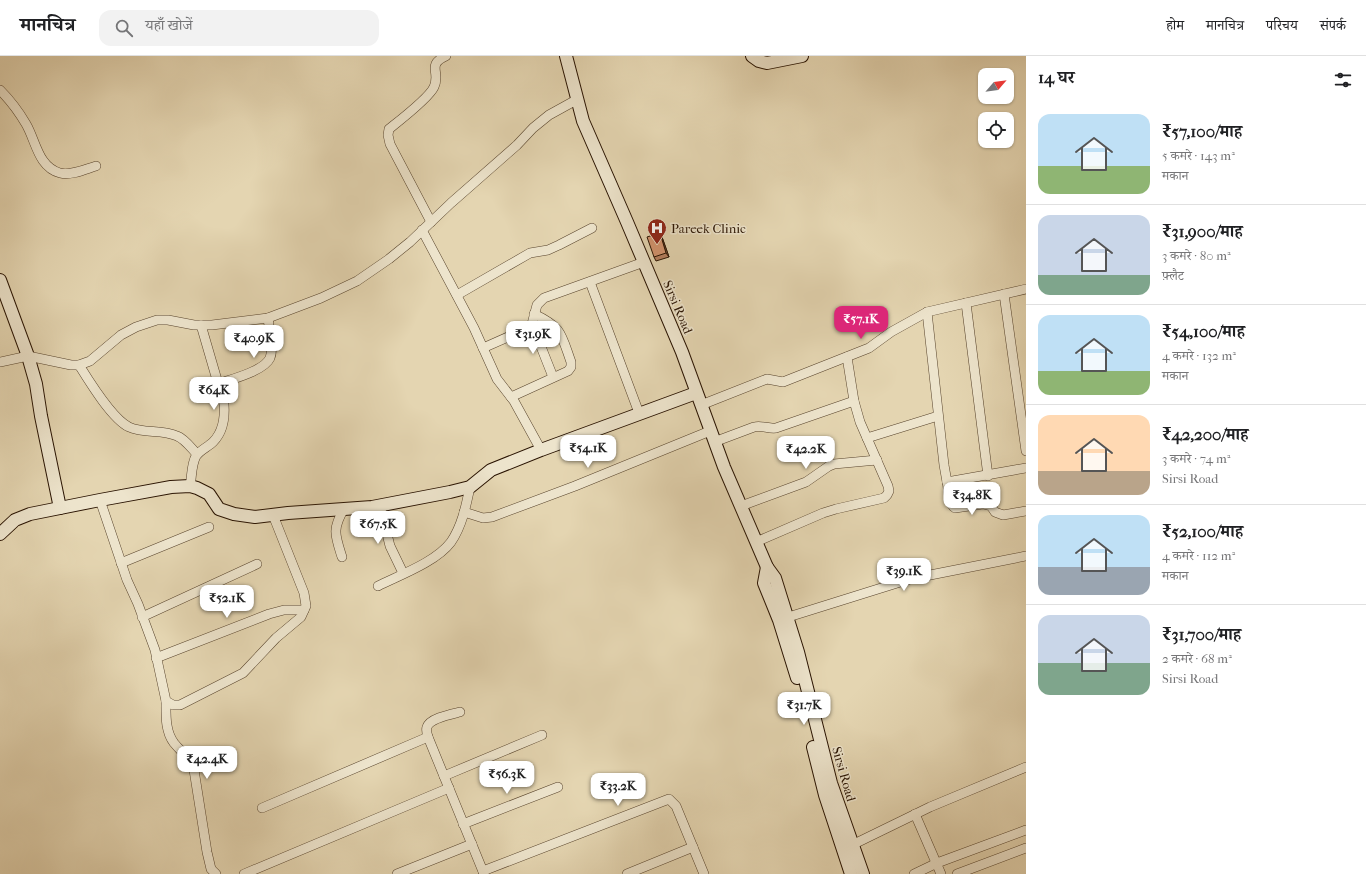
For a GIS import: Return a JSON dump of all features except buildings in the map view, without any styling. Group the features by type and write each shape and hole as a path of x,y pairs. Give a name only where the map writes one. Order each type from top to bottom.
{"main road":[{"name":"Sirsi Road","path":"566,56 583,121 682,352 712,437 767,568 764,583 798,652 831,783 863,874"},
{"path":"752,56 759,61 767,62 802,56"},
{"path":"0,280 28,356 36,384 60,508"},
{"path":"0,534 15,520 22,516 100,500 190,486 209,494 219,508 234,514 255,517 380,506 470,487 492,470 540,450 696,393"},
{"name":"Sirsi Road","path":"783,619 825,795 851,874"}],"street":[{"path":"431,222 390,144 388,135 389,130 434,88 436,62 446,56"},
{"path":"0,90 19,113 27,126 39,155 47,165 61,173 69,174 96,166"},
{"path":"0,362 28,356 71,365 79,365 90,361 121,335 136,327 157,320 212,326 268,318 322,298 357,281 389,259 517,145 533,128 549,115 578,99"},
{"path":"457,295 530,253 548,250 592,228"},
{"path":"422,230 484,348 497,379 511,397 540,450"},
{"path":"553,377 532,324 537,305 544,298 644,262"},
{"path":"590,282 639,413"},
{"path":"701,405 767,379 783,382 869,348 891,332 927,312 1026,289"},
{"path":"1004,294 1024,424 1026,451"},
{"path":"966,303 988,476"},
{"path":"927,312 944,465 952,506 955,508 983,504 990,506 995,512 1003,515 1026,511"},
{"path":"511,397 568,371 571,367 571,362 561,333 548,321 534,314"},
{"path":"218,384 257,370 270,358 271,348 268,318"},
{"path":"484,348 526,329 532,324"},
{"path":"190,486 193,462 197,454 214,441 222,427 225,415 224,404 201,325"},
{"path":"756,542 823,513 884,498 889,491 860,422 854,401 847,357"},
{"path":"79,365 102,400 119,420 128,426 138,429 168,433 178,436 197,454"},
{"path":"1017,385 1026,382"},
{"path":"464,512 483,518 492,517 712,437 754,426 776,428 854,401"},
{"path":"867,438 938,416"},
{"path":"741,506 806,482 834,464 877,460"},
{"path":"947,482 988,476 1026,468"},
{"path":"378,586 431,559 444,550 457,531 464,512 470,487"},
{"path":"100,500 121,563 142,616 156,658 166,701 166,721 170,734 174,742 192,762 207,852 211,869 216,874"},
{"path":"380,506 390,546 404,573"},
{"path":"342,557 337,541 336,525 337,520 344,509"},
{"path":"166,701 173,705 180,705 243,672 276,638 302,617 306,606 304,593 273,515"},
{"path":"121,563 208,527"},
{"path":"783,619 910,579 1026,556"},
{"path":"142,616 257,564"},
{"path":"156,658 269,614 284,610 304,610"},
{"path":"460,712 435,720 429,724 426,729 483,872 669,800 676,806 704,874"},
{"path":"444,776 542,735"},
{"path":"262,808 428,737"},
{"path":"852,845 915,814 1026,767"},
{"path":"464,824 558,787"},
{"path":"244,874 449,788"},
{"path":"915,814 941,874"},
{"path":"914,874 937,863 1026,830"},
{"path":"957,874 1024,849 1016,834"},
{"path":"397,874 472,844"},
{"path":"627,874 693,847"},
{"path":"978,848 986,863"}],"place":[{"name":"Pareek Clinic","path":"657,245"}]}
